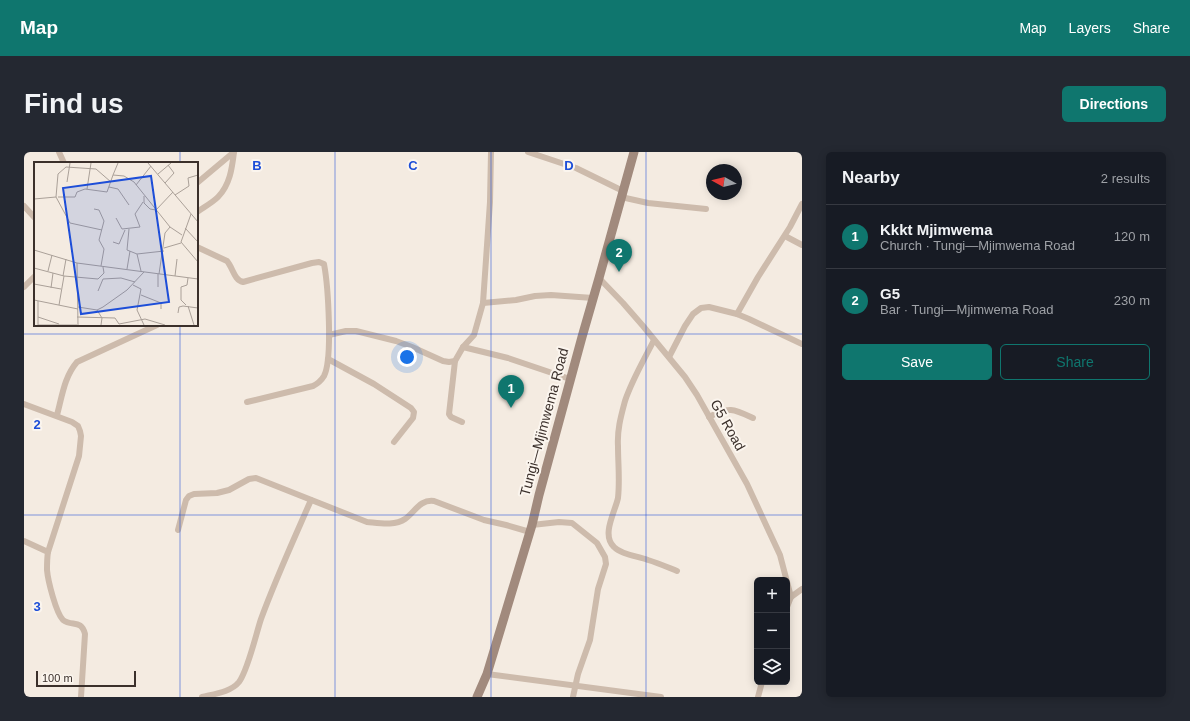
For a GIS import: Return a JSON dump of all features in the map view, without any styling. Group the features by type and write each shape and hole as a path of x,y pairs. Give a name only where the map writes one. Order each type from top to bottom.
{"street":[{"path":"59,152 64,162"},
{"path":"198,182 234,152"},
{"path":"198,211 217,198 224,190 231,174 234,152"},
{"path":"462,422 451,417 449,414 455,361 463,347 474,335 483,303 490,202 491,152"},
{"path":"528,152 576,168 622,194 648,203 706,209"},
{"name":"Tungi—Mjimwema Road","path":"477,697 487,674 531,528 570,379 634,152"},
{"path":"737,314 758,277 785,236 802,204"},
{"path":"24,206 34,217"},
{"path":"785,236 802,245"},
{"path":"198,247 227,261 239,282 312,263 322,262 324,264 328,291 329,334 328,359 324,376 319,383 313,386 247,402"},
{"path":"24,287 34,277"},
{"name":"G5 Road","path":"599,278 623,303 669,357 697,394 747,484 765,521 780,555 791,598"},
{"path":"483,303 551,295 593,298"},
{"path":"669,357 693,314 701,308 709,307 737,314 764,325 802,344"},
{"path":"57,415 67,378 71,369 77,362 155,326"},
{"path":"329,334 356,331 396,341 443,361 455,361"},
{"path":"654,340 632,384 620,420 618,446 619,489 616,508 608,530 608,536 613,547 620,551 650,560 676,571"},
{"path":"463,347 508,358 570,379"},
{"path":"328,359 374,384 411,408 414,412 412,418 394,442"},
{"path":"24,404 57,415 72,422 78,426 82,436 79,456 48,552 47,572 59,614 68,622 79,624 83,628 85,634 81,697"},
{"path":"709,417 725,410 732,410 753,418"},
{"path":"178,530 186,500 189,496 194,494 217,494 229,490 250,479 256,478 367,522 384,524 405,520 424,502 434,501 484,520 531,528 559,522 572,523 597,542 605,557 606,564 598,589 590,640 575,685 573,697"},
{"path":"202,697 232,688 239,682 245,669 262,618 311,500"},
{"path":"24,541 48,552"},
{"path":"791,598 802,590"},
{"path":"487,674 661,697"},
{"path":"758,697 761,685"}],"place":[{"name":"G5","path":"619,272"},
{"name":"Kkkt Mjimwema","path":"511,408"}]}
